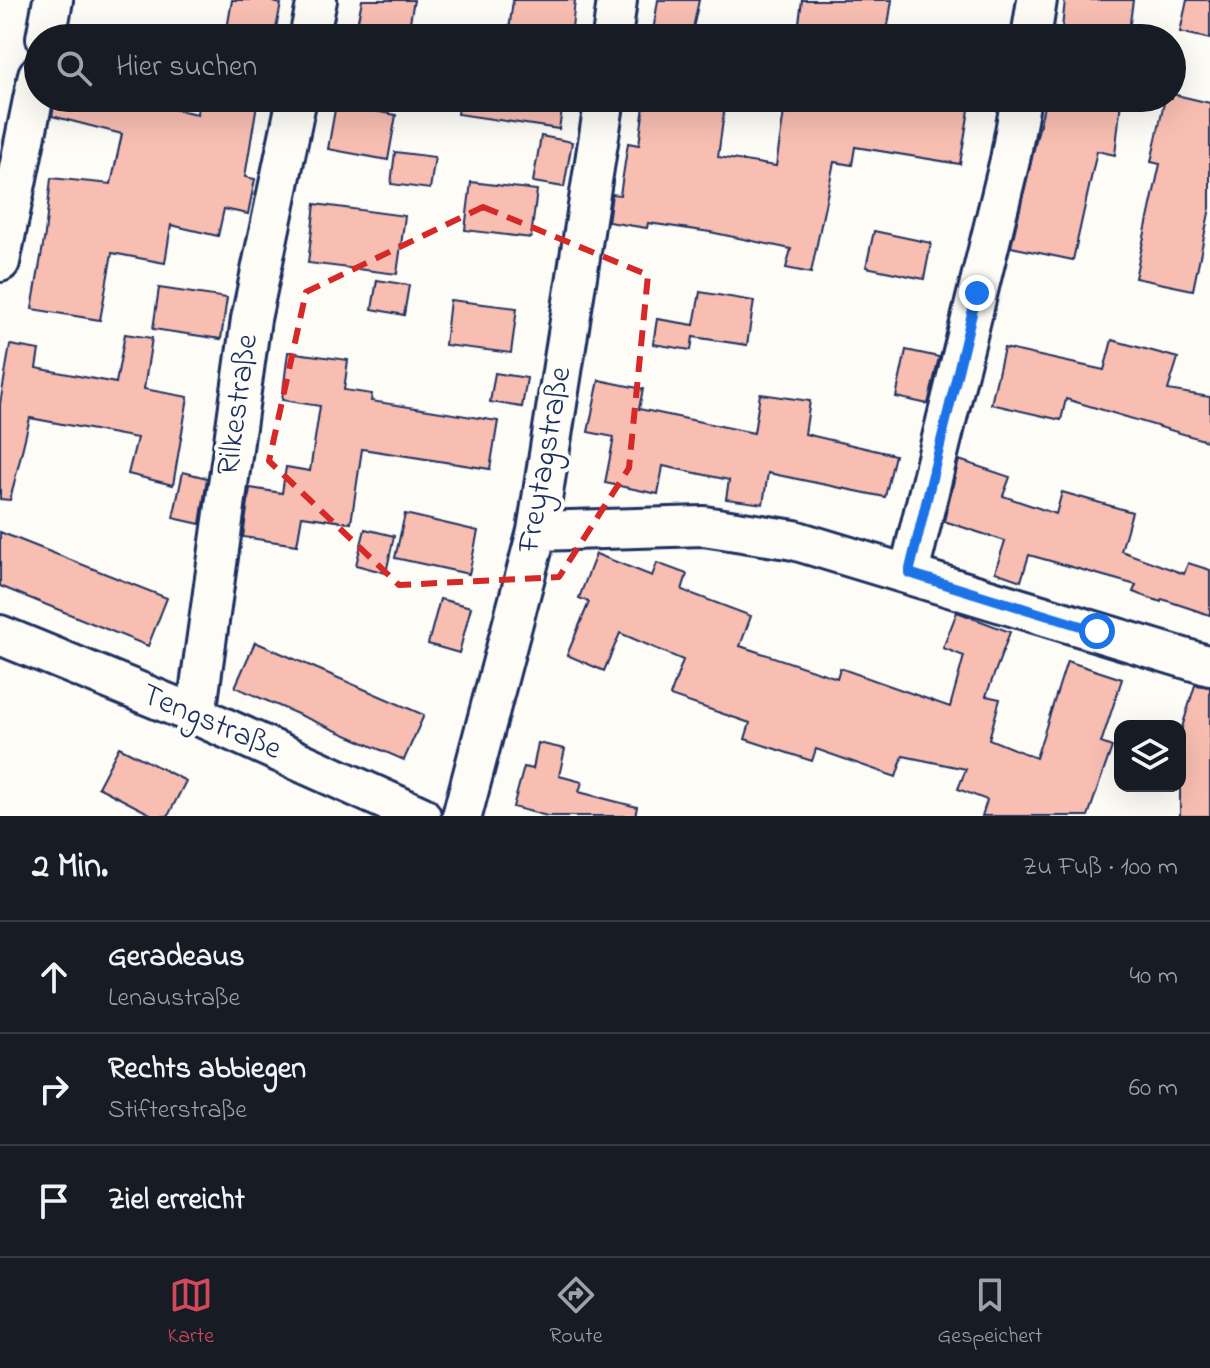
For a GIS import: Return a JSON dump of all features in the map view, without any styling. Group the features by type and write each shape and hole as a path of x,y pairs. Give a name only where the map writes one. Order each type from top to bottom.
{"street":[{"path":"49,24 53,0"},
{"path":"312,24 317,0"},
{"path":"614,24 617,0"},
{"path":"1033,24 1037,0"},
{"path":"0,262 30,112"},
{"name":"Rilkestraße","path":"196,715 251,319 294,112"},
{"name":"Freytagstraße","path":"462,816 537,531 603,112"},
{"path":"909,573 1010,160 1019,112"},
{"path":"537,531 704,526 794,540 1210,666"},
{"name":"Tengstraße","path":"0,635 196,715 421,816"}],"highlighted area":[{"path":"483,207 648,275 629,468 559,577 399,585 269,461 306,292"}],"building":[{"path":"232,0 274,0 281,4 277,24 228,24"},
{"path":"362,0 414,0 410,24 357,24"},
{"path":"513,0 575,0 572,24 510,24"},
{"path":"658,0 699,0 694,24 654,24"},
{"path":"802,0 892,0 888,24 799,24"},
{"path":"1065,0 1133,0 1130,24 1062,24"},
{"path":"1187,0 1210,0 1210,39 1186,33 1186,24 1182,24"},
{"path":"1186,97 1210,103 1210,208 1193,290 1135,278 1160,164 1151,162 1162,112 1186,112"},
{"path":"53,112 256,112 245,177 255,179 248,214 224,209 218,236 171,225 165,263 112,253 100,320 32,309 51,178 111,184 122,134 52,116"},
{"path":"335,112 396,115 388,160 328,149"},
{"path":"458,112 562,112 559,129"},
{"path":"643,112 724,112 718,157 776,166 784,112 969,112 960,164 855,147 852,165 834,162 811,273 786,268 791,249 710,232 648,223 647,228 608,222 612,194 620,195 628,143 639,145"},
{"path":"1043,112 1120,112 1115,155 1097,151 1073,260 1011,247"},
{"path":"541,136 572,142 564,187 533,182"},
{"path":"395,152 435,157 430,189 391,184"},
{"path":"471,182 537,190 531,238 465,230"},
{"path":"315,204 405,216 397,274 308,263"},
{"path":"874,231 931,243 924,279 866,267"},
{"path":"377,280 409,285 404,315 372,309"},
{"path":"159,288 227,298 221,339 153,329"},
{"path":"700,292 754,301 747,345 693,337 691,350 653,344 657,319 694,325"},
{"path":"450,300 517,308 511,353 445,345"},
{"path":"125,334 152,338 144,389 188,397 173,485 128,474 137,438 30,418 10,500 0,499 0,404 10,345 39,350 36,368 116,383"},
{"path":"1112,340 1178,358 1168,390 1210,397 1210,442 1066,399 1061,420 991,404 1004,348 1104,370"},
{"path":"906,350 939,357 928,404 896,397"},
{"path":"288,352 348,360 344,390 372,394 371,401 498,421 490,469 362,449 351,523 302,516 297,545 243,537 250,488 282,493 286,467 310,471 320,406 282,400"},
{"path":"495,373 527,378 522,407 490,402"},
{"path":"599,380 643,389 639,409 754,433 760,394 810,401 805,434 895,455 885,497 768,473 763,504 726,499 729,480 663,466 658,494 605,483 614,437 588,432"},
{"path":"959,460 1010,477 1003,496 1056,514 1062,492 1132,512 1121,551 1184,574 1188,563 1210,570 1210,615 1133,592 1136,585 1029,555 1021,581 995,572 1005,541 944,521"},
{"path":"183,472 207,478 200,524 173,518"},
{"path":"405,514 478,531 469,574 395,558"},
{"path":"365,529 394,536 386,573 356,565"},
{"path":"0,532 167,598 148,646 0,586"},
{"path":"596,554 652,576 657,563 687,574 682,590 751,616 740,646 837,678 840,668 950,707 964,656 943,648 957,612 1010,632 986,696 1000,699 989,739 1036,758 1067,661 1122,679 1101,743 1112,747 1088,816 982,816 987,800 958,789 966,769 903,756 896,777 816,749 812,761 745,739 750,723 670,696 683,660 620,633 604,671 567,655 589,602 579,598"},
{"path":"440,599 471,607 459,653 428,644"},
{"path":"255,642 424,715 404,760 235,687"},
{"path":"1195,685 1210,687 1210,816 1180,816 1180,792 1186,792 1184,720"},
{"path":"538,743 565,749 559,776 582,782 579,792 637,807 635,816 547,816 513,807 524,767 533,769"},
{"path":"119,747 186,781 168,816 154,816 98,787"}],"route":[{"path":"977,293 909,573 1097,631"}]}
